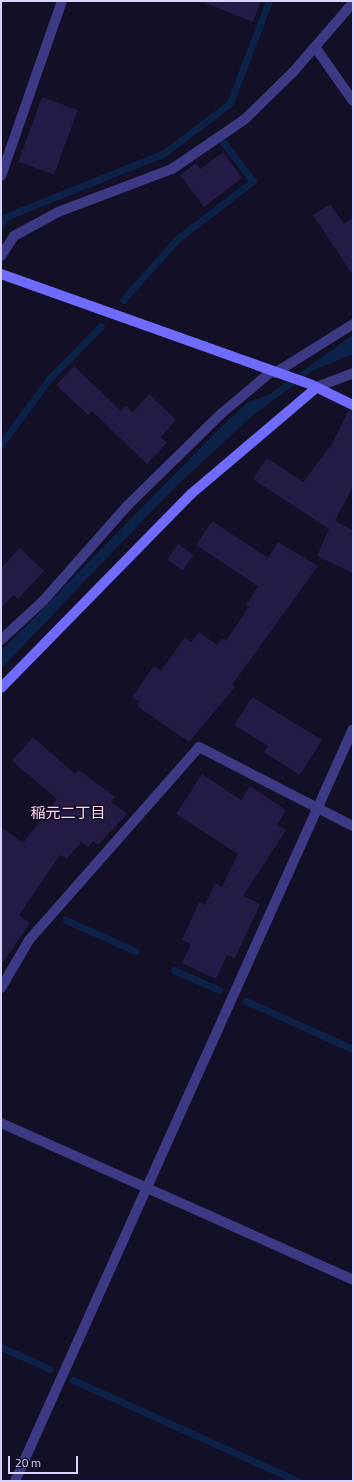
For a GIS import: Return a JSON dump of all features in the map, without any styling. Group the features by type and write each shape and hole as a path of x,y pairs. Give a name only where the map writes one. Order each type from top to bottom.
{"street":[{"path":"1,176 62,1"},
{"path":"1,256 14,236 58,212 172,169 245,119 315,47 353,3"},
{"path":"315,47 352,96"},
{"path":"1,274 314,386 353,405"},
{"path":"1,640 43,601 127,506 222,413 275,372 353,324"},
{"path":"1,688 191,494 314,386 353,373"},
{"path":"15,1481 314,809 353,729"},
{"path":"1,988 29,940 199,747 314,809 353,826"},
{"path":"1,1123 146,1189 353,1280"}],"water":[{"path":"353,335 353,354 314,370 252,416 171,491 1,669 1,651 215,433 247,403 270,394"}],"building":[{"path":"201,1 261,1 253,22"},
{"path":"42,97 78,110 54,175 18,162"},
{"path":"223,152 242,178 204,207 180,175 196,163 201,169"},
{"path":"330,204 344,224 353,218 353,275 313,215"},
{"path":"74,366 121,411 126,406 133,412 149,394 176,420 161,437 167,443 147,464 92,411 88,415 56,385"},
{"path":"349,410 353,411 353,486 335,521 353,530 353,573 317,556 329,529 253,479 267,458 303,482 332,444"},
{"path":"212,521 268,558 278,542 318,566 232,685 235,687 189,742 137,706 140,702 132,697 154,666 161,671 185,637 191,642 199,632 217,645 222,638 226,641 249,607 246,605 258,586 196,545"},
{"path":"178,544 194,555 183,570 167,560"},
{"path":"20,548 44,571 18,599 13,595 1,608 1,568"},
{"path":"252,697 322,740 300,775 264,752 268,746 234,725"},
{"path":"33,737 75,774 79,770 115,797 111,802 127,814 98,845 93,841 89,847 81,842 67,859 60,855 19,915 30,923 1,965 1,827 23,843 57,799 12,761"},
{"path":"202,774 241,800 250,786 286,810 277,825 286,830 243,896 260,904 235,958 227,955 216,979 182,963 191,944 182,940 199,902 205,905 215,883 222,887 238,854 176,814"}],"waterway":[{"path":"1,225 5,217 164,153 230,103 269,1"},
{"path":"123,300 177,239 253,181 223,142"},
{"path":"1,444 49,379 101,326"},
{"path":"66,920 135,951"},
{"path":"174,970 219,990"},
{"path":"246,1001 353,1049"},
{"path":"1,1347 50,1369"},
{"path":"73,1380 298,1481"}],"district":[{"name":"稲元二丁目","path":"68,813"}]}
